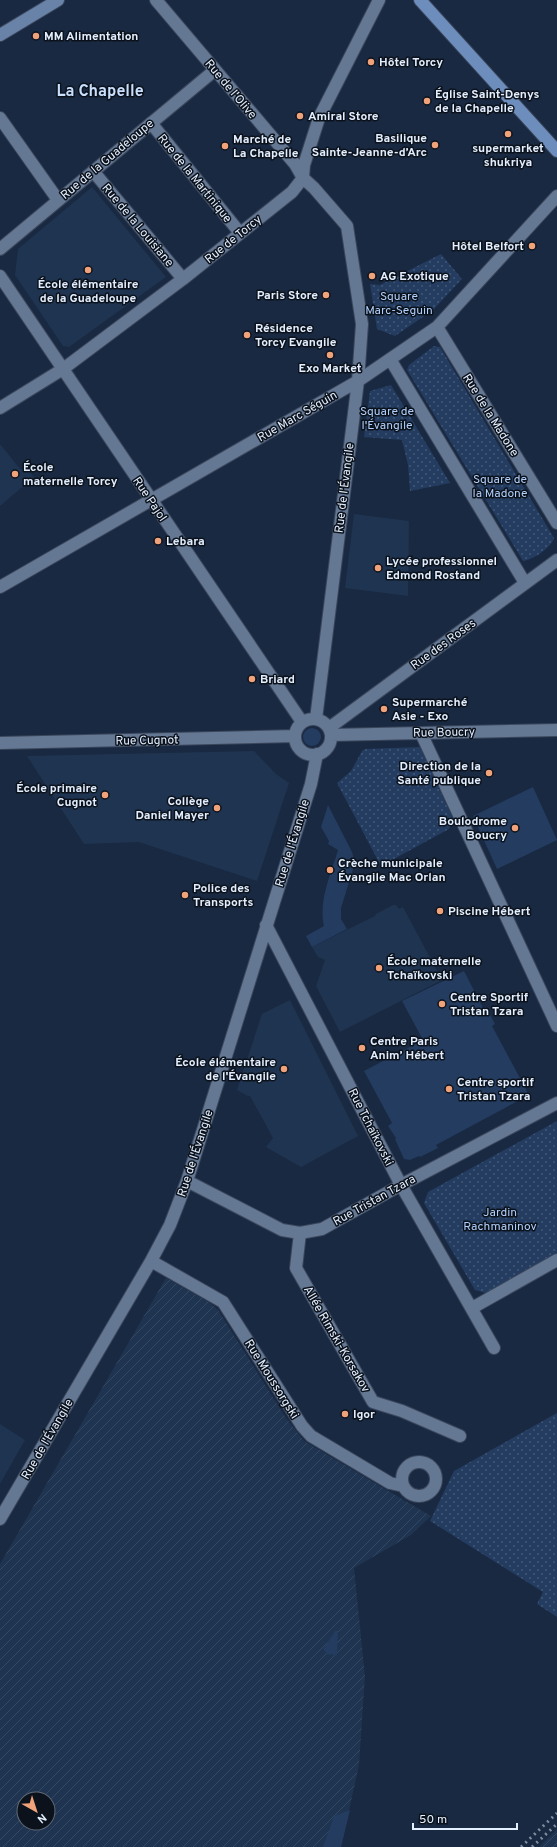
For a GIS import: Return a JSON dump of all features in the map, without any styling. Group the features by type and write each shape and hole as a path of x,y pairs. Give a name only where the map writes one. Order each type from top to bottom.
{"main road":[{"path":"425,1 557,151"}],"street":[{"path":"0,35 58,0"},
{"name":"Rue de l'Olive","path":"156,0 295,164 303,178"},
{"path":"303,178 304,165 319,118 379,0"},
{"name":"Rue de la Guadeloupe","path":"0,249 215,70"},
{"path":"0,118 58,200"},
{"name":"Rue de la Martinique","path":"151,123 240,233"},
{"name":"Rue de la Louisiane","path":"93,171 183,279"},
{"name":"Rue de Torcy","path":"0,408 63,369 183,279 292,192 303,178"},
{"name":"Rue de l'Évangile","path":"303,178 314,188 347,226 362,324 358,381 316,719"},
{"name":"Rue Marc Séguin","path":"0,587 358,381 437,327 557,196"},
{"name":"Rue Pajol","path":"0,276 150,500 302,722"},
{"name":"Rue de la Madone","path":"437,327 557,523"},
{"path":"390,359 525,583"},
{"name":"Rue des Roses","path":"330,732 557,560"},
{"path":"309,719 316,719 324,722 330,732 328,748 317,754 310,755 299,748 295,736 297,728 302,722 309,719"},
{"name":"Rue Boucry","path":"330,732 421,733 557,730"},
{"path":"421,733 557,1026"},
{"name":"Rue Cugnot","path":"0,743 295,736"},
{"name":"Rue de l'Évangile","path":"0,1519 151,1261 170,1225 187,1181 311,784 317,754"},
{"name":"Rue Tchaïkovski","path":"266,925 401,1185 494,1348"},
{"name":"Rue Tristan Tzara","path":"187,1181 282,1230 300,1232 322,1229 401,1185 557,1103"},
{"name":"Allée Rimski-Korsakov","path":"300,1232 296,1268 373,1402 402,1411 460,1436"},
{"path":"472,1308 557,1260"},
{"name":"Rue Moussorgski","path":"151,1261 223,1302 302,1426 311,1436 390,1483 403,1486"}],"shaded area":[{"name":"École élémentaire de la Guadeloupe","path":"92,187 166,277 69,347 63,346 15,275 18,249"},
{"name":"École maternelle Torcy","path":"0,444 21,470 25,467 34,477 0,506"},
{"name":"Lycée professionnel Edmond Rostand","path":"354,514 409,521 408,596 345,588"},
{"path":"254,751 276,774 289,783 257,881 139,842 84,844 27,756"},
{"name":"École maternelle Tchaïkovski","path":"393,905 396,905 399,909 403,907 442,980 340,1032 316,986 325,960 318,957 312,947 375,916"},
{"name":"École élémentaire de l'Évangile","path":"290,1000 358,1136 301,1167 266,1147 273,1138 250,1096 237,1090 262,1014"},
{"path":"166,1278 209,1302 218,1310 286,1418 304,1441 431,1516 411,1535 354,1568 365,1676 359,1765 341,1847 0,1847 0,1564"},
{"path":"0,1424 25,1440 0,1484"},
{"path":"557,1829 557,1847 539,1847"}],"green space":[{"name":"Square Marc-Seguin","path":"441,254 462,279 433,310 395,336 377,329 370,284 380,285"},
{"name":"Square de la Madone","path":"434,346 440,347 554,538 553,542 546,549 532,558 523,561 407,370 409,365"},
{"name":"Square de l'Évangile","path":"391,385 450,483 410,491 408,465 402,440 364,437 370,391"},
{"path":"308,728 316,728 321,733 319,744 316,746 308,746 303,741 303,733"},
{"path":"420,747 453,819 449,829 381,866 337,783 351,771 362,751 365,749"},
{"name":"Boulodrome Boucry","path":"533,787 557,840 497,869 473,816"},
{"path":"328,805 352,852 355,863 341,908 341,919 347,929 312,947 306,936 324,926 324,897 338,850 328,844 329,841 321,827"},
{"name":"Centre sportif Tristan Tzara","path":"464,971 483,1008 486,1007 495,1024 492,1026 529,1095 436,1145 438,1148 420,1157 419,1156 410,1160 404,1159 395,1139 396,1138 388,1126 392,1123 364,1071 423,1040 402,1001"},
{"name":"Jardin Rachmaninov","path":"557,1121 557,1253 486,1293 475,1290 424,1203 428,1192"},
{"path":"557,1413 557,1617 537,1604 543,1592 430,1521 454,1471"},
{"path":"335,1631 338,1631 337,1655 327,1654 323,1649"},
{"path":"350,1810 341,1847 323,1847 334,1816"}],"railway":[{"path":"521,1847 557,1813"},
{"path":"532,1847 557,1824"}],"place":[{"name":"MM Alimentation","path":"36,36"},
{"name":"Hôtel Torcy","path":"371,62"},
{"name":"Église Saint-Denys de la Chapelle","path":"427,101"},
{"name":"Amiral Store","path":"300,116"},
{"name":"supermarket shukriya","path":"508,134"},
{"name":"Basilique Sainte-Jeanne-d’Arc","path":"435,145"},
{"name":"Marché de La Chapelle","path":"225,146"},
{"name":"Hôtel Belfort","path":"532,246"},
{"name":"École élémentaire de la Guadeloupe","path":"88,270"},
{"name":"AG Exotique","path":"372,276"},
{"name":"Paris Store","path":"326,295"},
{"name":"Résidence Torcy Evangile","path":"247,335"},
{"name":"Exo Market","path":"330,355"},
{"name":"École maternelle Torcy","path":"15,474"},
{"name":"Lebara","path":"158,541"},
{"name":"Lycée professionnel Edmond Rostand","path":"378,568"},
{"name":"Briard","path":"252,679"},
{"name":"Supermarché Asie - Exo","path":"384,709"},
{"name":"Direction de la Santé publique","path":"489,773"},
{"name":"École primaire Cugnot","path":"105,795"},
{"name":"Collège Daniel Mayer","path":"217,808"},
{"name":"Boulodrome Boucry","path":"515,828"},
{"name":"Crèche municipale Évangile Mac Orlan","path":"330,870"},
{"name":"Police des Transports","path":"185,895"},
{"name":"Piscine Hébert","path":"440,911"},
{"name":"École maternelle Tchaïkovski","path":"379,968"},
{"name":"Centre Sportif Tristan Tzara","path":"442,1004"},
{"name":"Centre Paris Anim’ Hébert","path":"362,1048"},
{"name":"École élémentaire de l'Évangile","path":"284,1069"},
{"name":"Centre sportif Tristan Tzara","path":"449,1089"},
{"name":"Igor","path":"345,1414"}],"district":[{"name":"La Chapelle","path":"100,90"}]}
